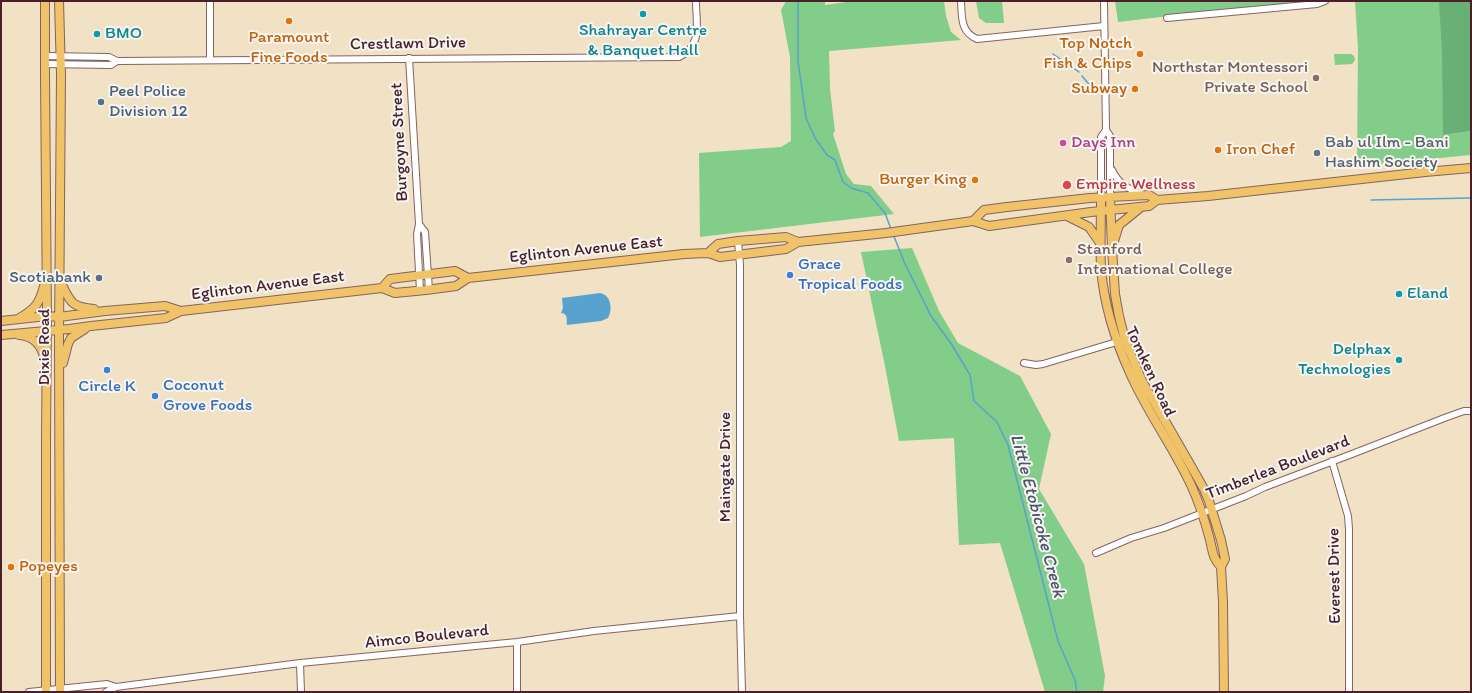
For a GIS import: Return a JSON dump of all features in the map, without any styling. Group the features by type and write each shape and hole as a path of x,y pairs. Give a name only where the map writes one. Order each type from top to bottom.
{"main road":[{"name":"Dixie Road","path":"45,1 47,271 46,691"},
{"name":"Dixie Road","path":"59,1 60,690"},
{"name":"Eglinton Avenue East","path":"5,334 60,330 166,318 181,311 382,288 395,293 429,290 456,286 468,278 684,254 708,253 720,257 786,249 798,242 886,233 973,221 989,226 1066,215 1140,208 1149,206 1157,200 1471,168"},
{"name":"Eglinton Avenue East","path":"973,221 984,210 1144,195 1149,195 1157,200"},
{"name":"Tomken Road","path":"1110,197 1105,211 1101,245 1104,288 1109,317 1117,342 1139,391 1183,467 1192,486 1202,513 1214,560 1221,567"},
{"name":"Tomken Road","path":"1101,198 1112,248 1115,294 1125,340 1142,381 1188,458 1204,489 1212,509 1221,540 1225,559 1221,567 1224,602 1224,692"},
{"path":"1112,248 1119,225 1140,208"},
{"path":"1066,215 1089,227 1101,245"},
{"name":"Eglinton Avenue East","path":"708,253 718,244 738,241 786,237 798,242"},
{"path":"16,320 31,311 40,300 47,271"},
{"name":"Eglinton Avenue East","path":"382,288 390,279 419,275 456,271 468,278"},
{"path":"60,283 68,298 75,306 105,311"},
{"name":"Eglinton Avenue East","path":"1,321 47,316 59,317 105,311 165,306 181,311"},
{"path":"60,379 68,344 71,338 91,326"},
{"path":"5,334 23,335 36,341 42,351 46,367"},
{"path":"46,441 60,441"},
{"path":"46,584 60,583"}],"street":[{"path":"210,1 210,60"},
{"name":"Crestlawn Drive","path":"45,60 111,65 117,60 679,57 690,50 695,44 697,32 696,1"},
{"path":"962,1 963,26 970,35 977,39 1104,26"},
{"name":"Tomken Road","path":"1104,1 1106,130 1110,136 1110,197"},
{"path":"1166,18 1317,4 1325,1"},
{"name":"Burgoyne Street","path":"409,58 419,224 417,234 420,291"},
{"name":"Tomken Road","path":"1101,198 1101,137 1106,130"},
{"path":"1111,168 1118,181 1144,195"},
{"name":"Burgoyne Street","path":"419,224 425,232 429,290"},
{"name":"Maingate Drive","path":"738,241 740,616 742,692"},
{"path":"1024,363 1036,366 1125,340"},
{"name":"Timberlea Boulevard","path":"1096,554 1131,538 1164,528 1446,417 1464,411 1471,411"},
{"name":"Everest Drive","path":"1332,461 1348,516 1349,529 1349,692"},
{"name":"Aimco Boulevard","path":"106,692 116,687 300,663 516,642 594,631 740,616"},
{"path":"516,642 517,692"},
{"path":"300,663 301,692"},
{"name":"Aimco Boulevard","path":"29,692 107,684 116,687"}],"green space":[{"path":"786,1 825,1 825,5 854,1 944,1 946,16 951,32 961,40 829,51 830,89 835,131 833,134 846,174 854,184 871,186 894,214 700,237 699,153 781,147 791,141 790,57 781,10"},
{"path":"976,1 1002,1 1004,23 986,23 979,18"},
{"path":"1115,1 1318,1 1118,22"},
{"path":"1355,1 1471,1 1443,135 1471,131 1471,155 1357,166 1358,49"},
{"path":"1439,1 1471,1 1471,131 1443,135 1442,51"},
{"path":"1334,54 1351,54 1354,56 1355,60 1352,64 1335,65"},
{"path":"912,248 939,311 958,343 1020,376 1051,434 1039,489 1084,564 1105,676 1103,692 1045,692 1000,543 959,545 954,438 899,441 861,252"}],"water":[{"path":"600,293 607,296 609,299 611,307 608,318 601,321 567,325 566,316 561,313 563,308 562,298"}],"waterway":[{"name":"Little Etobicoke Creek","path":"798,1 798,61 806,118 815,138 827,155 835,160 843,182 851,188 868,193 885,213 891,229"},
{"path":"1053,54 1079,72"},
{"path":"1082,76 1093,89"},
{"path":"1371,200 1471,198"},
{"name":"Little Etobicoke Creek","path":"893,234 905,264 931,316 952,345 970,375 974,401 997,422 1008,445 1058,641 1075,680 1077,692"}],"place":[{"name":"Shahrayar Centre & Banquet Hall","path":"643,14"},
{"name":"Paramount Fine Foods","path":"289,21"},
{"name":"BMO","path":"97,34"},
{"name":"Top Notch Fish & Chips","path":"1140,54"},
{"name":"Northstar Montessori Private School","path":"1316,78"},
{"name":"Subway","path":"1135,89"},
{"name":"Peel Police Division 12","path":"101,102"},
{"name":"Days Inn","path":"1063,143"},
{"name":"Iron Chef","path":"1218,150"},
{"name":"Bab ul Ilm - Bani Hashim Society","path":"1317,153"},
{"name":"Burger King","path":"975,180"},
{"name":"Empire Wellness","path":"1067,185"},
{"name":"Stanford International College","path":"1069,260"},
{"name":"Grace Tropical Foods","path":"790,275"},
{"name":"Scotiabank","path":"99,278"},
{"name":"Eland","path":"1399,294"},
{"name":"Delphax Technologies","path":"1399,360"},
{"name":"Circle K","path":"107,370"},
{"name":"Coconut Grove Foods","path":"155,396"},
{"name":"Popeyes","path":"11,567"}]}
